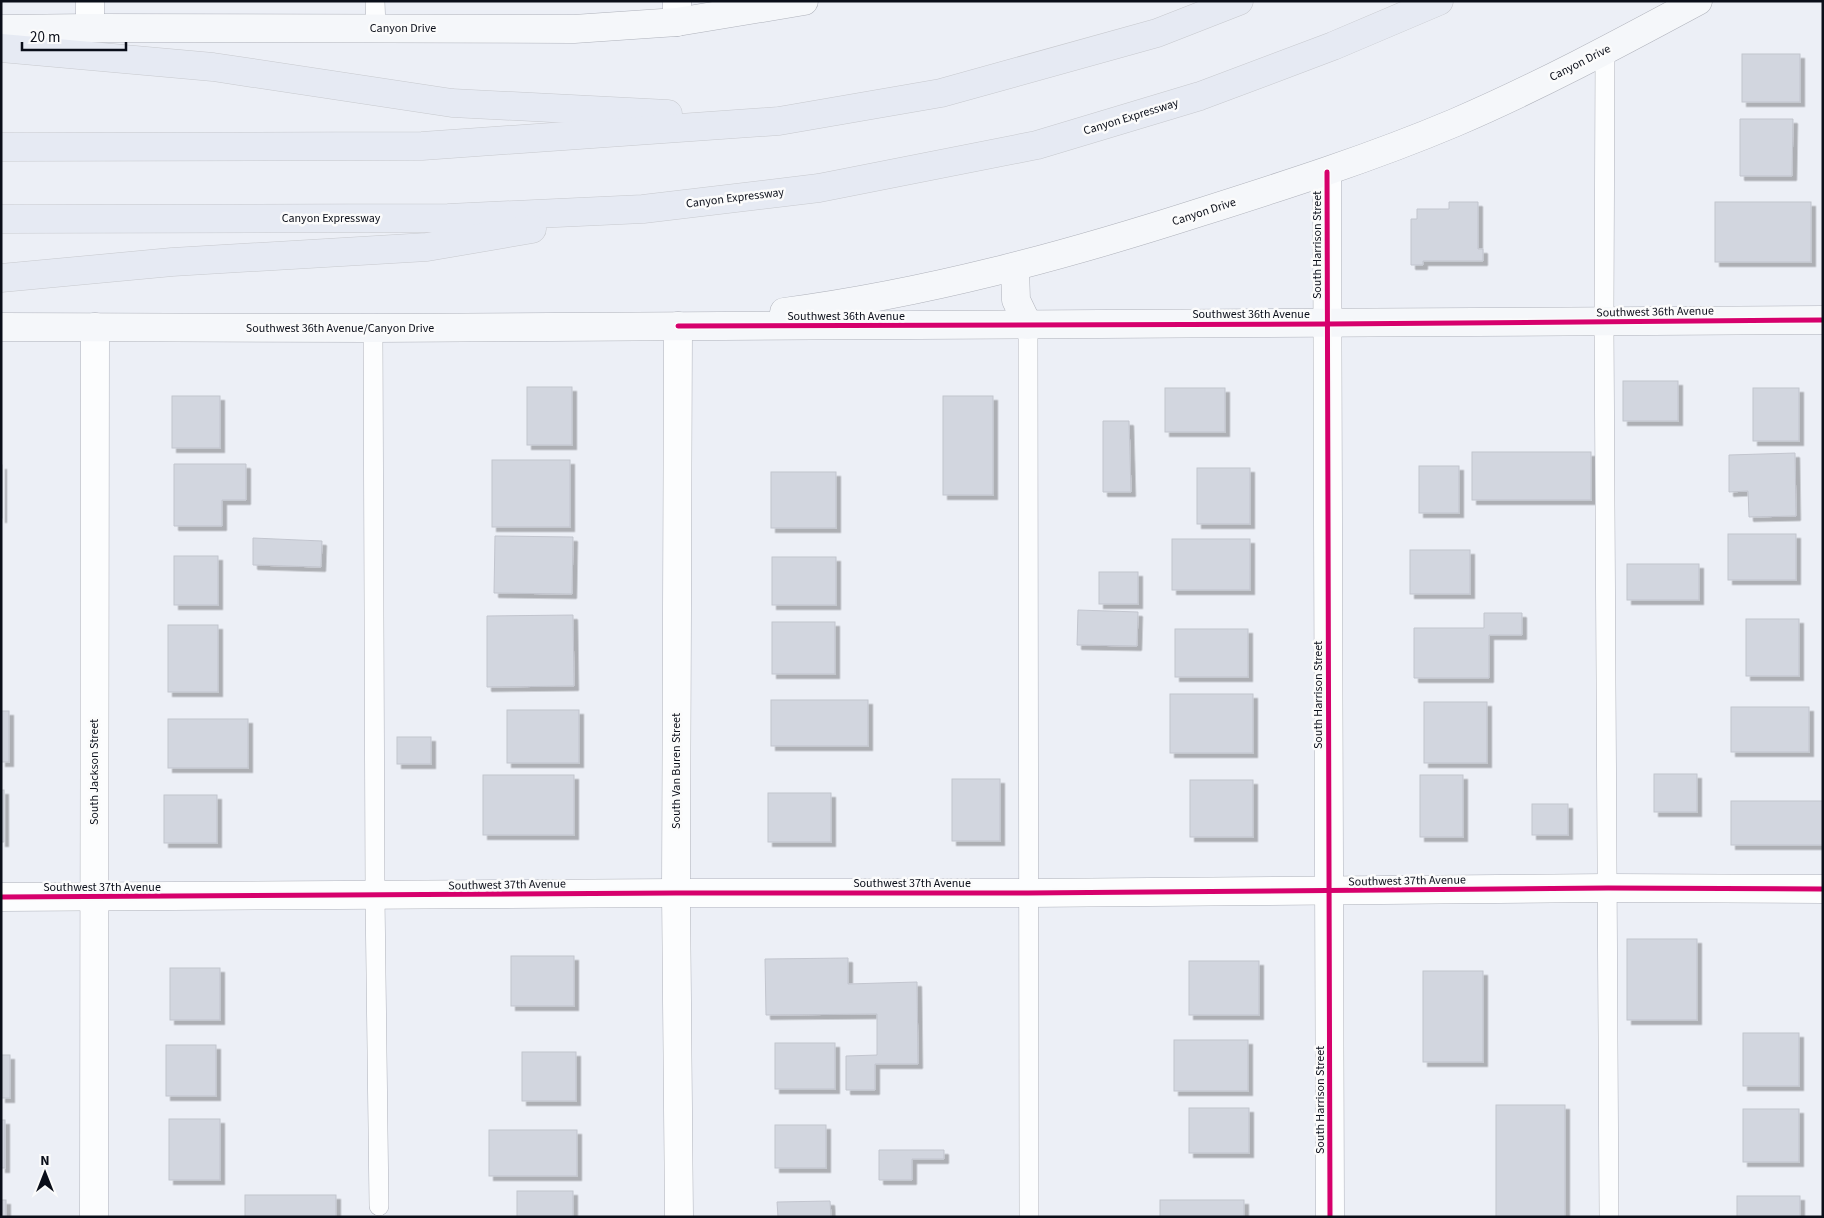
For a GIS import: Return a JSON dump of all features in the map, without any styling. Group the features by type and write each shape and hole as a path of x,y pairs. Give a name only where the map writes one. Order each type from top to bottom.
{"highway":[{"path":"1,147 422,146 779,121 941,93 1157,33 1239,1"},
{"name":"Canyon Expressway","path":"1,219 448,218 643,209 819,188 1038,145 1200,96 1333,46 1439,1"},
{"path":"1,48 213,68 452,103 779,121"},
{"path":"1,278 172,262 427,247 643,209"}],"main road":[{"name":"Canyon Drive","path":"1,29 90,14 376,28 574,29 677,12 804,1"},
{"name":"Canyon Drive","path":"678,326 806,309 899,293 1015,268 1140,232 1327,172 1453,123 1580,65 1698,1"},
{"path":"1015,268 1016,300 1028,325"},
{"name":"Southwest 36th Avenue","path":"678,326 1823,320"},
{"name":"Southwest 36th Avenue/Canyon Drive","path":"1,327 373,328 678,326"}],"street":[{"name":"South Harrison Street","path":"1327,172 1330,1217"},
{"name":"South Jackson Street","path":"94,1217 95,326"},
{"name":"South Van Buren Street","path":"678,326 676,893 679,1217"},
{"name":"Southwest 37th Avenue","path":"1,897 1028,893 1608,888 1823,889"}],"lane":[{"path":"375,1 376,28"},
{"path":"1604,51 1609,1217"},
{"path":"1028,325 1029,1217"},
{"path":"373,328 375,896 379,1206"}],"building":[{"path":"1742,54 1800,54 1800,102 1742,102"},
{"path":"1740,119 1793,119 1792,176 1740,176"},
{"path":"1449,202 1478,202 1478,249 1483,249 1483,261 1423,261 1423,265 1411,265 1411,219 1417,219 1417,209 1449,209"},
{"path":"1715,202 1811,202 1811,262 1715,262"},
{"path":"1623,381 1678,381 1678,421 1623,421"},
{"path":"527,387 572,387 572,445 527,445"},
{"path":"1165,388 1225,388 1225,432 1165,432"},
{"path":"1753,388 1799,388 1799,441 1753,441"},
{"path":"172,396 220,396 220,448 172,448"},
{"path":"943,396 993,396 993,495 943,495"},
{"path":"1103,421 1129,421 1131,492 1103,492"},
{"path":"1472,452 1591,452 1591,500 1472,500"},
{"path":"1795,453 1796,516 1749,517 1748,491 1729,492 1729,455"},
{"path":"492,460 570,460 570,527 492,527"},
{"path":"174,464 246,464 246,500 222,500 222,526 174,526"},
{"path":"2,465 2,518 1,518"},
{"path":"1419,466 1459,466 1459,513 1419,513"},
{"path":"1197,468 1250,468 1250,524 1197,524"},
{"path":"771,472 836,472 836,528 771,528"},
{"path":"1728,534 1796,534 1796,580 1728,580"},
{"path":"495,536 573,537 572,594 494,593"},
{"path":"253,538 322,541 321,567 253,565"},
{"path":"1172,539 1250,539 1250,590 1172,590"},
{"path":"1410,550 1470,550 1470,594 1410,594"},
{"path":"174,556 218,556 218,605 174,605"},
{"path":"772,557 836,557 836,605 772,605"},
{"path":"1627,564 1699,564 1699,600 1627,600"},
{"path":"1099,572 1138,572 1138,604 1099,604"},
{"path":"1078,610 1138,612 1137,646 1077,645"},
{"path":"1484,613 1522,613 1522,635 1489,635 1489,678 1414,678 1414,628 1484,628"},
{"path":"573,615 574,686 487,687 487,616"},
{"path":"1746,619 1799,619 1799,676 1746,676"},
{"path":"772,622 835,622 835,674 772,674"},
{"path":"168,625 218,625 218,692 168,692"},
{"path":"1175,629 1248,629 1248,677 1175,677"},
{"path":"1170,694 1253,694 1253,753 1170,753"},
{"path":"771,700 868,700 868,746 771,746"},
{"path":"1424,702 1487,702 1487,763 1424,763"},
{"path":"1731,707 1809,707 1809,752 1731,752"},
{"path":"507,710 579,710 579,763 507,763"},
{"path":"1,711 9,711 9,762 1,762"},
{"path":"168,719 248,719 248,768 168,768"},
{"path":"397,737 431,737 431,764 397,764"},
{"path":"1654,774 1697,774 1697,812 1654,812"},
{"path":"483,775 574,775 574,835 483,835"},
{"path":"1420,775 1463,775 1463,837 1420,837"},
{"path":"952,779 1000,779 1000,841 952,841"},
{"path":"1190,780 1253,780 1253,837 1190,837"},
{"path":"1,790 4,790 4,842 1,842"},
{"path":"768,793 831,793 831,842 768,842"},
{"path":"164,795 217,795 217,843 164,843"},
{"path":"1731,801 1823,801 1823,845 1731,845"},
{"path":"1532,804 1568,804 1568,835 1532,835"},
{"path":"1627,939 1697,939 1697,1020 1627,1020"},
{"path":"511,956 574,956 574,1006 511,1006"},
{"path":"848,958 848,984 917,982 918,1064 875,1064 875,1090 846,1090 846,1056 877,1055 877,1014 766,1015 765,959"},
{"path":"1189,961 1259,961 1259,1015 1189,1015"},
{"path":"170,968 220,968 220,1020 170,1020"},
{"path":"1423,971 1483,971 1483,1062 1423,1062"},
{"path":"1743,1033 1799,1033 1799,1086 1743,1086"},
{"path":"1174,1040 1248,1040 1248,1091 1174,1091"},
{"path":"775,1043 835,1043 835,1089 775,1089"},
{"path":"166,1045 216,1045 216,1096 166,1096"},
{"path":"522,1052 576,1052 576,1101 522,1101"},
{"path":"1,1055 10,1055 10,1098 1,1098"},
{"path":"1496,1105 1565,1105 1565,1217 1496,1217"},
{"path":"1189,1108 1249,1108 1249,1153 1189,1153"},
{"path":"1743,1109 1799,1109 1799,1162 1743,1162"},
{"path":"169,1119 220,1119 220,1180 169,1180"},
{"path":"1,1120 5,1120 5,1168 1,1168"},
{"path":"775,1125 826,1125 826,1168 775,1168"},
{"path":"489,1130 577,1130 577,1176 489,1176"},
{"path":"879,1150 944,1150 944,1159 912,1159 912,1180 879,1180"},
{"path":"517,1191 573,1191 573,1217 517,1217"},
{"path":"245,1195 336,1195 336,1217 245,1217"},
{"path":"1737,1196 1800,1196 1800,1217 1737,1217"},
{"path":"1,1200 6,1200 6,1217 1,1217"},
{"path":"1160,1200 1244,1200 1244,1217 1160,1217"},
{"path":"830,1201 831,1217 778,1217 777,1202"}],"cycle path":[{"path":"1327,172 1330,1217"},
{"path":"678,326 1823,320"},
{"path":"1,897 1028,893 1608,888 1823,889"}]}
